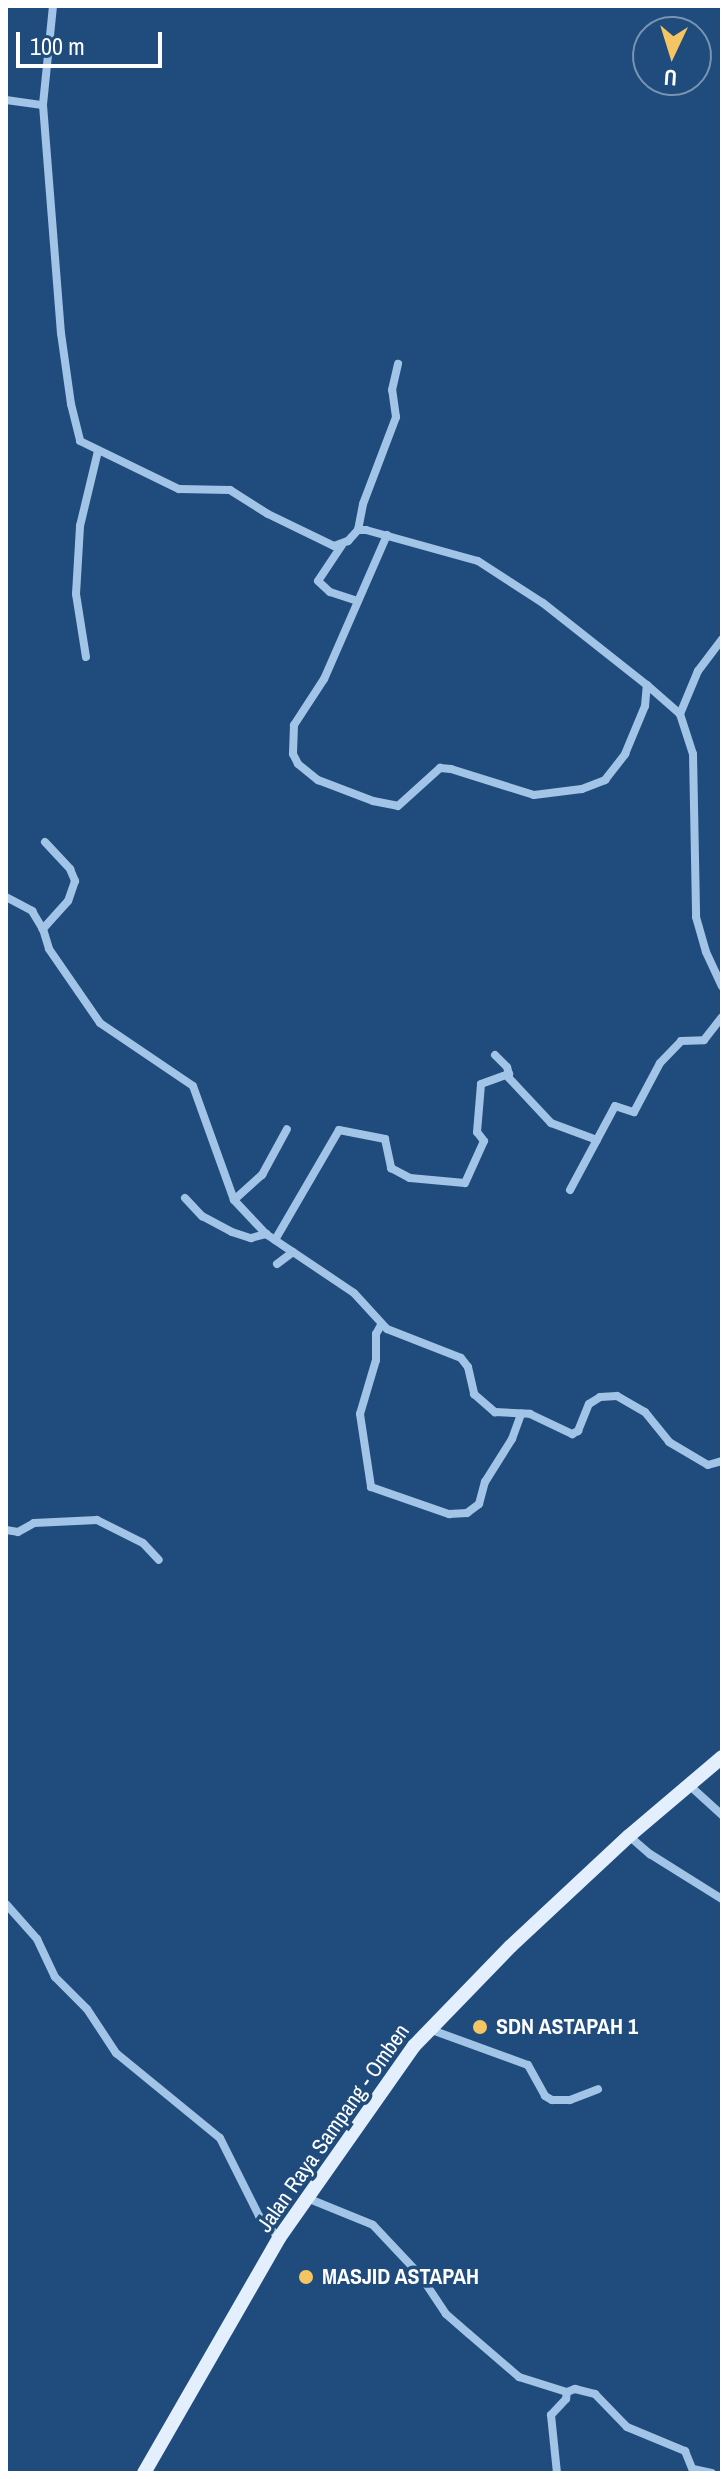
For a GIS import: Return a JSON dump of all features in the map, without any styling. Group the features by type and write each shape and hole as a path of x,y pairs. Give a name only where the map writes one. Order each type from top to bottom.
{"main road":[{"name":"Jalan Raya Sampang - Omben","path":"144,2473 279,2238 429,2029 511,1946 629,1836 722,1757"}],"street":[{"path":"53,6 43,105 61,333 71,404 80,441 179,489 230,490 320,541 342,545"},
{"path":"6,100 43,105"},
{"path":"358,601 330,592 318,581 342,545 358,530 363,504 396,417 392,398 398,364"},
{"path":"86,657 76,594 80,526 98,451"},
{"path":"358,530 387,535 490,566 647,685 680,714 696,771 696,917 706,952 722,986"},
{"path":"387,535 324,679 294,725 291,738 298,764 318,780 373,801 402,805 440,768 534,795 556,794 597,784 613,772 629,747 645,706 647,685"},
{"path":"680,714 698,671 722,639"},
{"path":"43,929 68,901 75,881 70,869 45,842"},
{"path":"6,897 32,911 43,929 49,949 76,984 94,1017 114,1035 193,1086 234,1200 266,1234 354,1293 381,1325 461,1358 468,1367 471,1389 480,1402 503,1414 530,1414 572,1434 578,1431 589,1404 600,1397 617,1396 645,1412 669,1442 708,1465 722,1461"},
{"path":"570,1190 615,1106 629,1114 635,1111 650,1075 675,1046 685,1039 704,1040 722,1017"},
{"path":"495,1055 507,1067 508,1077 547,1121 597,1140"},
{"path":"275,1240 339,1130 385,1139 391,1168 410,1178 465,1183 484,1141 477,1132 481,1084 484,1080 508,1077"},
{"path":"234,1200 262,1175 287,1129"},
{"path":"185,1198 202,1216 232,1232 251,1238 266,1234"},
{"path":"277,1264 293,1252"},
{"path":"381,1325 376,1334 376,1360 360,1414 371,1487 449,1514 467,1513 479,1504 485,1482 509,1446 521,1414"},
{"path":"6,1530 18,1532 34,1523 97,1520 143,1543 159,1560"},
{"path":"689,1785 722,1815"},
{"path":"629,1836 650,1854 722,1899"},
{"path":"6,1904 37,1939 55,1977 87,2009 109,2046 220,2138 259,2216 279,2238"},
{"path":"429,2029 528,2065 545,2096 552,2100 570,2100 598,2089"},
{"path":"306,2197 373,2225 420,2275 446,2314 519,2377 567,2392 575,2389 595,2394 627,2427 685,2451 694,2471 712,2473"},
{"path":"557,2473 551,2415 566,2399 567,2392"}],"place":[{"name":"SDN ASTAPAH 1","path":"480,2027"},
{"name":"MASJID ASTAPAH","path":"306,2277"}]}
